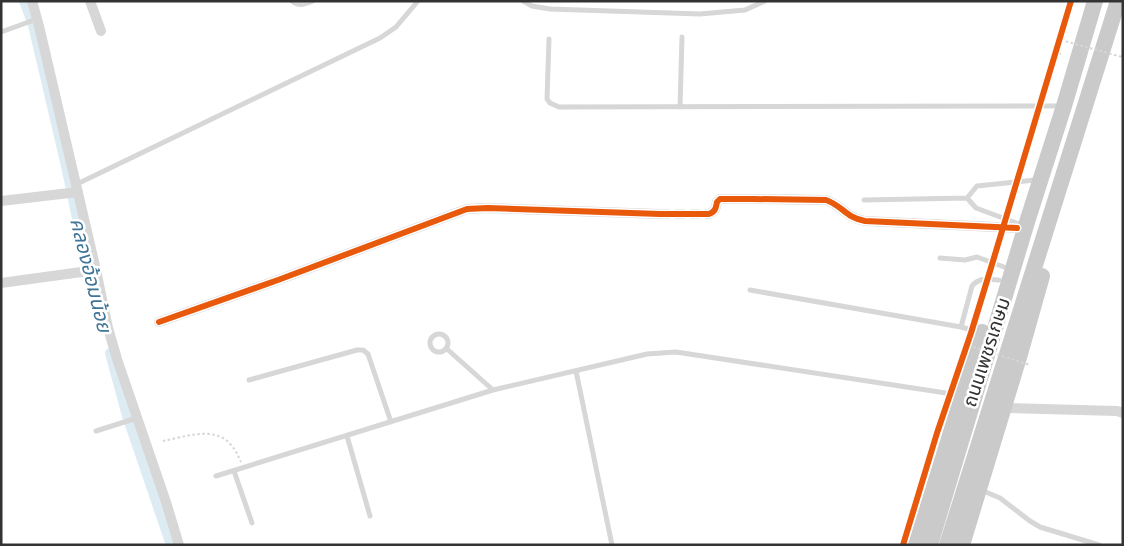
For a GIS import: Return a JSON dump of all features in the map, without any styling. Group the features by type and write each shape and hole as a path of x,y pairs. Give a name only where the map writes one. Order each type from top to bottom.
{"main road":[{"name":"ถนนเพชรเกษม","path":"930,545 1027,222 1064,106 1094,1"},
{"name":"ถนนเพชรเกษม","path":"946,545 1064,171 1119,7"},
{"name":"ถนนเพชรเกษม","path":"916,545 962,396 977,331 1002,273 1035,180 1055,135"},
{"name":"ถนนเพชรเกษม","path":"962,545 1038,292 1064,171"}],"street":[{"path":"32,1 33,20 74,190 91,271 135,419 166,502 179,545"},
{"path":"90,1 101,31"},
{"path":"1,201 74,190"},
{"path":"709,214 714,212 720,199 826,200 835,203 855,219 865,221 1018,226"},
{"path":"159,322 278,280 467,209 488,208 660,214"},
{"path":"1,283 91,271"},
{"path":"1004,408 1123,413"}],"lane":[{"path":"292,1 295,4 303,5 312,1"},
{"path":"74,190 380,38 396,27 418,1"},
{"path":"523,1 532,6 550,9 700,14 745,10 765,1"},
{"path":"1,32 33,20"},
{"path":"680,107 682,37"},
{"path":"549,39 547,99 550,103 559,107 1064,106"},
{"path":"864,200 967,198 977,186 1035,180"},
{"path":"967,198 976,208 1018,226"},
{"path":"940,258 965,260 977,257 1002,273"},
{"path":"961,327 972,286 976,281 1002,273"},
{"path":"750,290 977,331"},
{"path":"447,349 492,390"},
{"path":"249,380 357,350 363,350 368,354 391,422"},
{"path":"216,476 492,390 647,354 676,352 962,396"},
{"path":"576,370 612,542 606,545"},
{"path":"96,431 135,419"},
{"path":"346,436 370,516"},
{"path":"234,471 252,524"},
{"path":"979,489 1000,498 1040,527 1099,545"}],"path":[{"path":"1057,57 1062,30"},
{"path":"1057,57 1061,40 1122,57 1123,45"},
{"path":"965,352 977,331"},
{"path":"964,344 1030,364"},
{"path":"163,441 204,433 221,436 231,443 244,468"}],"waterway":[{"name":"คลองอ้อมน้อย","path":"24,1 33,25 86,261 102,319"},
{"name":"คลองอ้อมน้อย","path":"110,353 127,416 171,545"}],"tunnel":[{"path":"660,214 709,214"}],"cycle path":[{"path":"903,545 937,433 971,333 1071,1"},
{"path":"159,322 278,280 467,209 709,214 714,211 720,199 826,200 837,205 849,215 865,221 1017,228"}]}
